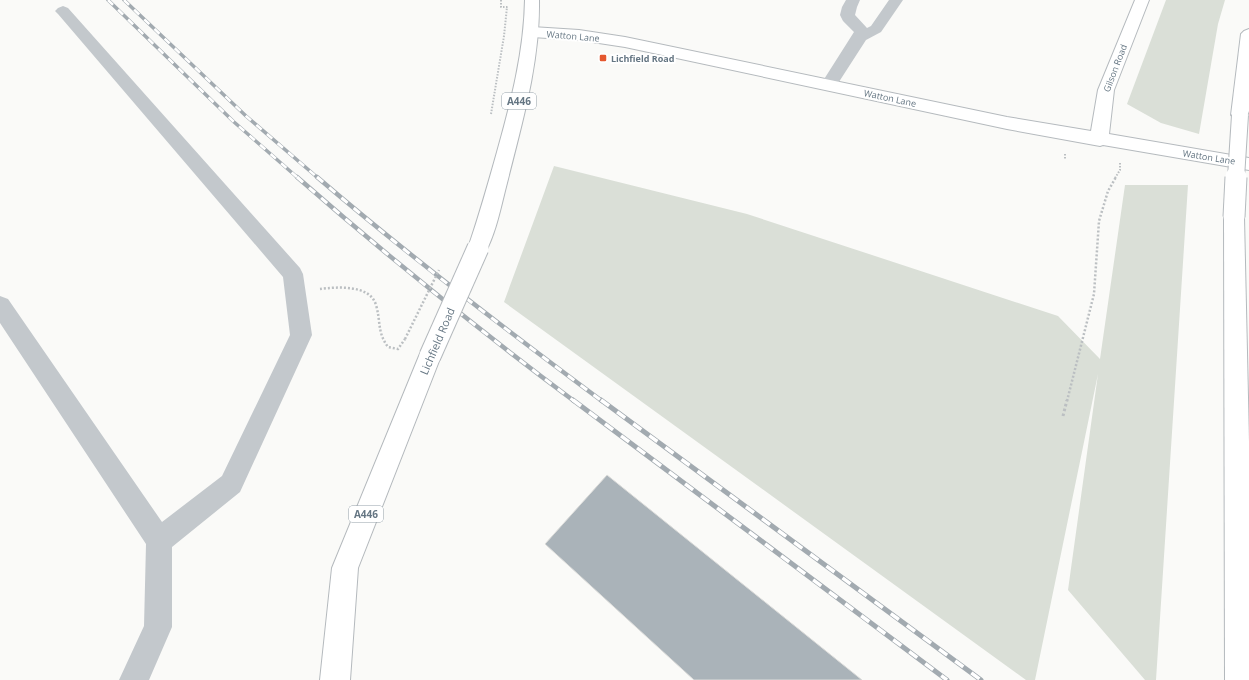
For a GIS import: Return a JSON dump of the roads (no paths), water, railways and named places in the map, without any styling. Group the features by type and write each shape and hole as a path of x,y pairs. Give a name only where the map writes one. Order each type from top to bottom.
{"main road":[{"name":"Lichfield Road","path":"336,680 345,568 430,356 478,248 494,198 522,91 532,32 532,0"},
{"name":"Gilson Road","path":"1100,140 1100,129 1106,90 1142,0"},
{"name":"Watton Lane","path":"532,32 579,35 625,42 829,84 1007,123 1100,140 1249,164"},
{"path":"1240,668 1234,217 1240,115 1249,34"}],"lane":[{"path":"853,0 847,10 849,19 861,27 876,29 896,0"},
{"path":"63,11 293,274 301,335 231,484 159,541"},
{"path":"829,84 861,27"},
{"path":"0,305 159,541 158,627 134,680"}],"railway":[{"path":"108,0 234,122 298,178"},
{"path":"124,0 246,116 318,178"},
{"path":"297,177 433,292 574,401"},
{"path":"317,177 458,292 602,401"},
{"path":"573,400 947,680"},
{"path":"601,400 981,680"}],"place":[{"name":"Lichfield Road","path":"603,58"}]}
